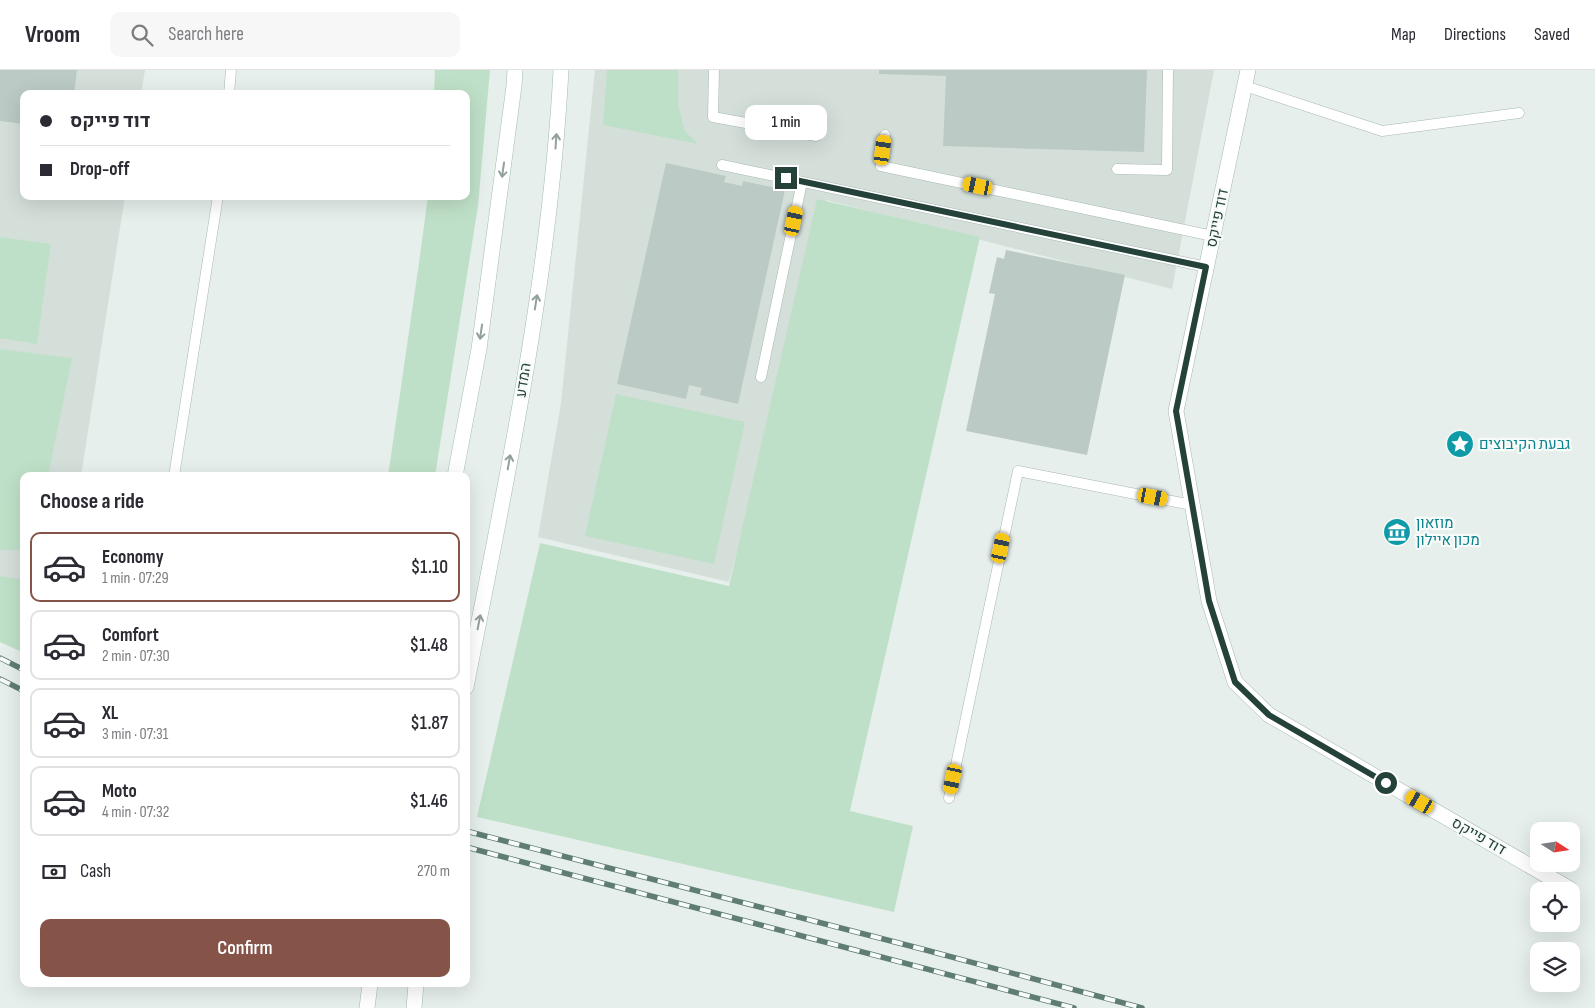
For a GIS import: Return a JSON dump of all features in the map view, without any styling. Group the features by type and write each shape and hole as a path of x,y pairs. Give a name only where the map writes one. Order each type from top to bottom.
{"main road":[{"path":"456,472 479,349 515,70"},
{"name":"המדע","path":"470,666 512,447 539,285 555,152 561,70"},
{"name":"דוד פייקס","path":"1248,70 1176,411 1209,601 1235,682 1269,715 1558,882"},
{"path":"367,1008 370,987"},
{"path":"414,1008 416,987"}],"lane":[{"path":"230,90 231,70"},
{"path":"714,70 713,117 816,136"},
{"path":"1117,169 1167,170 1168,70"},
{"path":"1245,86 1382,131 1519,113"},
{"path":"885,135 881,166 1213,236"},
{"path":"722,165 1206,267"},
{"path":"761,377 802,182"},
{"path":"175,472 217,200"},
{"path":"949,798 1018,471 1192,505"}],"shaded area":[{"path":"0,70 145,70 142,90 20,90 20,200 124,200 82,472 20,472 20,598 0,586"},
{"path":"595,70 1214,70 1172,289 826,200 729,582 538,537 561,403"}],"green space":[{"path":"435,70 490,70 478,206 436,472 389,472 427,200 470,200 470,90 434,90"},
{"path":"607,70 678,70 678,105 685,131 698,144 603,125"},
{"path":"817,199 980,237 850,811 913,826 894,912 477,817 540,543 729,586"},
{"path":"0,237 51,244 37,344 0,338"},
{"path":"0,349 72,358 49,472 20,472 20,549 0,550"},
{"path":"616,394 745,422 714,564 585,536"},
{"path":"0,576 20,579 20,651 0,642"}],"building":[{"path":"0,70 77,70 74,90 20,90 20,124 0,121"},
{"path":"879,70 1147,70 1144,152 943,146 946,76 879,74"},
{"path":"666,163 726,176 724,182 742,186 743,181 785,190 738,404 700,395 702,388 689,385 686,399 617,384"},
{"path":"1006,250 1125,275 1087,455 966,431 995,294 989,293 997,257 1004,259"}],"railway":[{"path":"0,658 20,668"},
{"path":"0,679 20,689"},
{"path":"470,832 1142,1008"},
{"path":"470,848 1074,1008"}],"place":[{"name":"גבעת הקיבוצים","path":"1460,444"},
{"name":"מוזאון מכון איילון","path":"1397,532"}],"route":[{"path":"786,178 1206,267 1176,411 1209,601 1235,682 1269,715 1386,783"}]}
